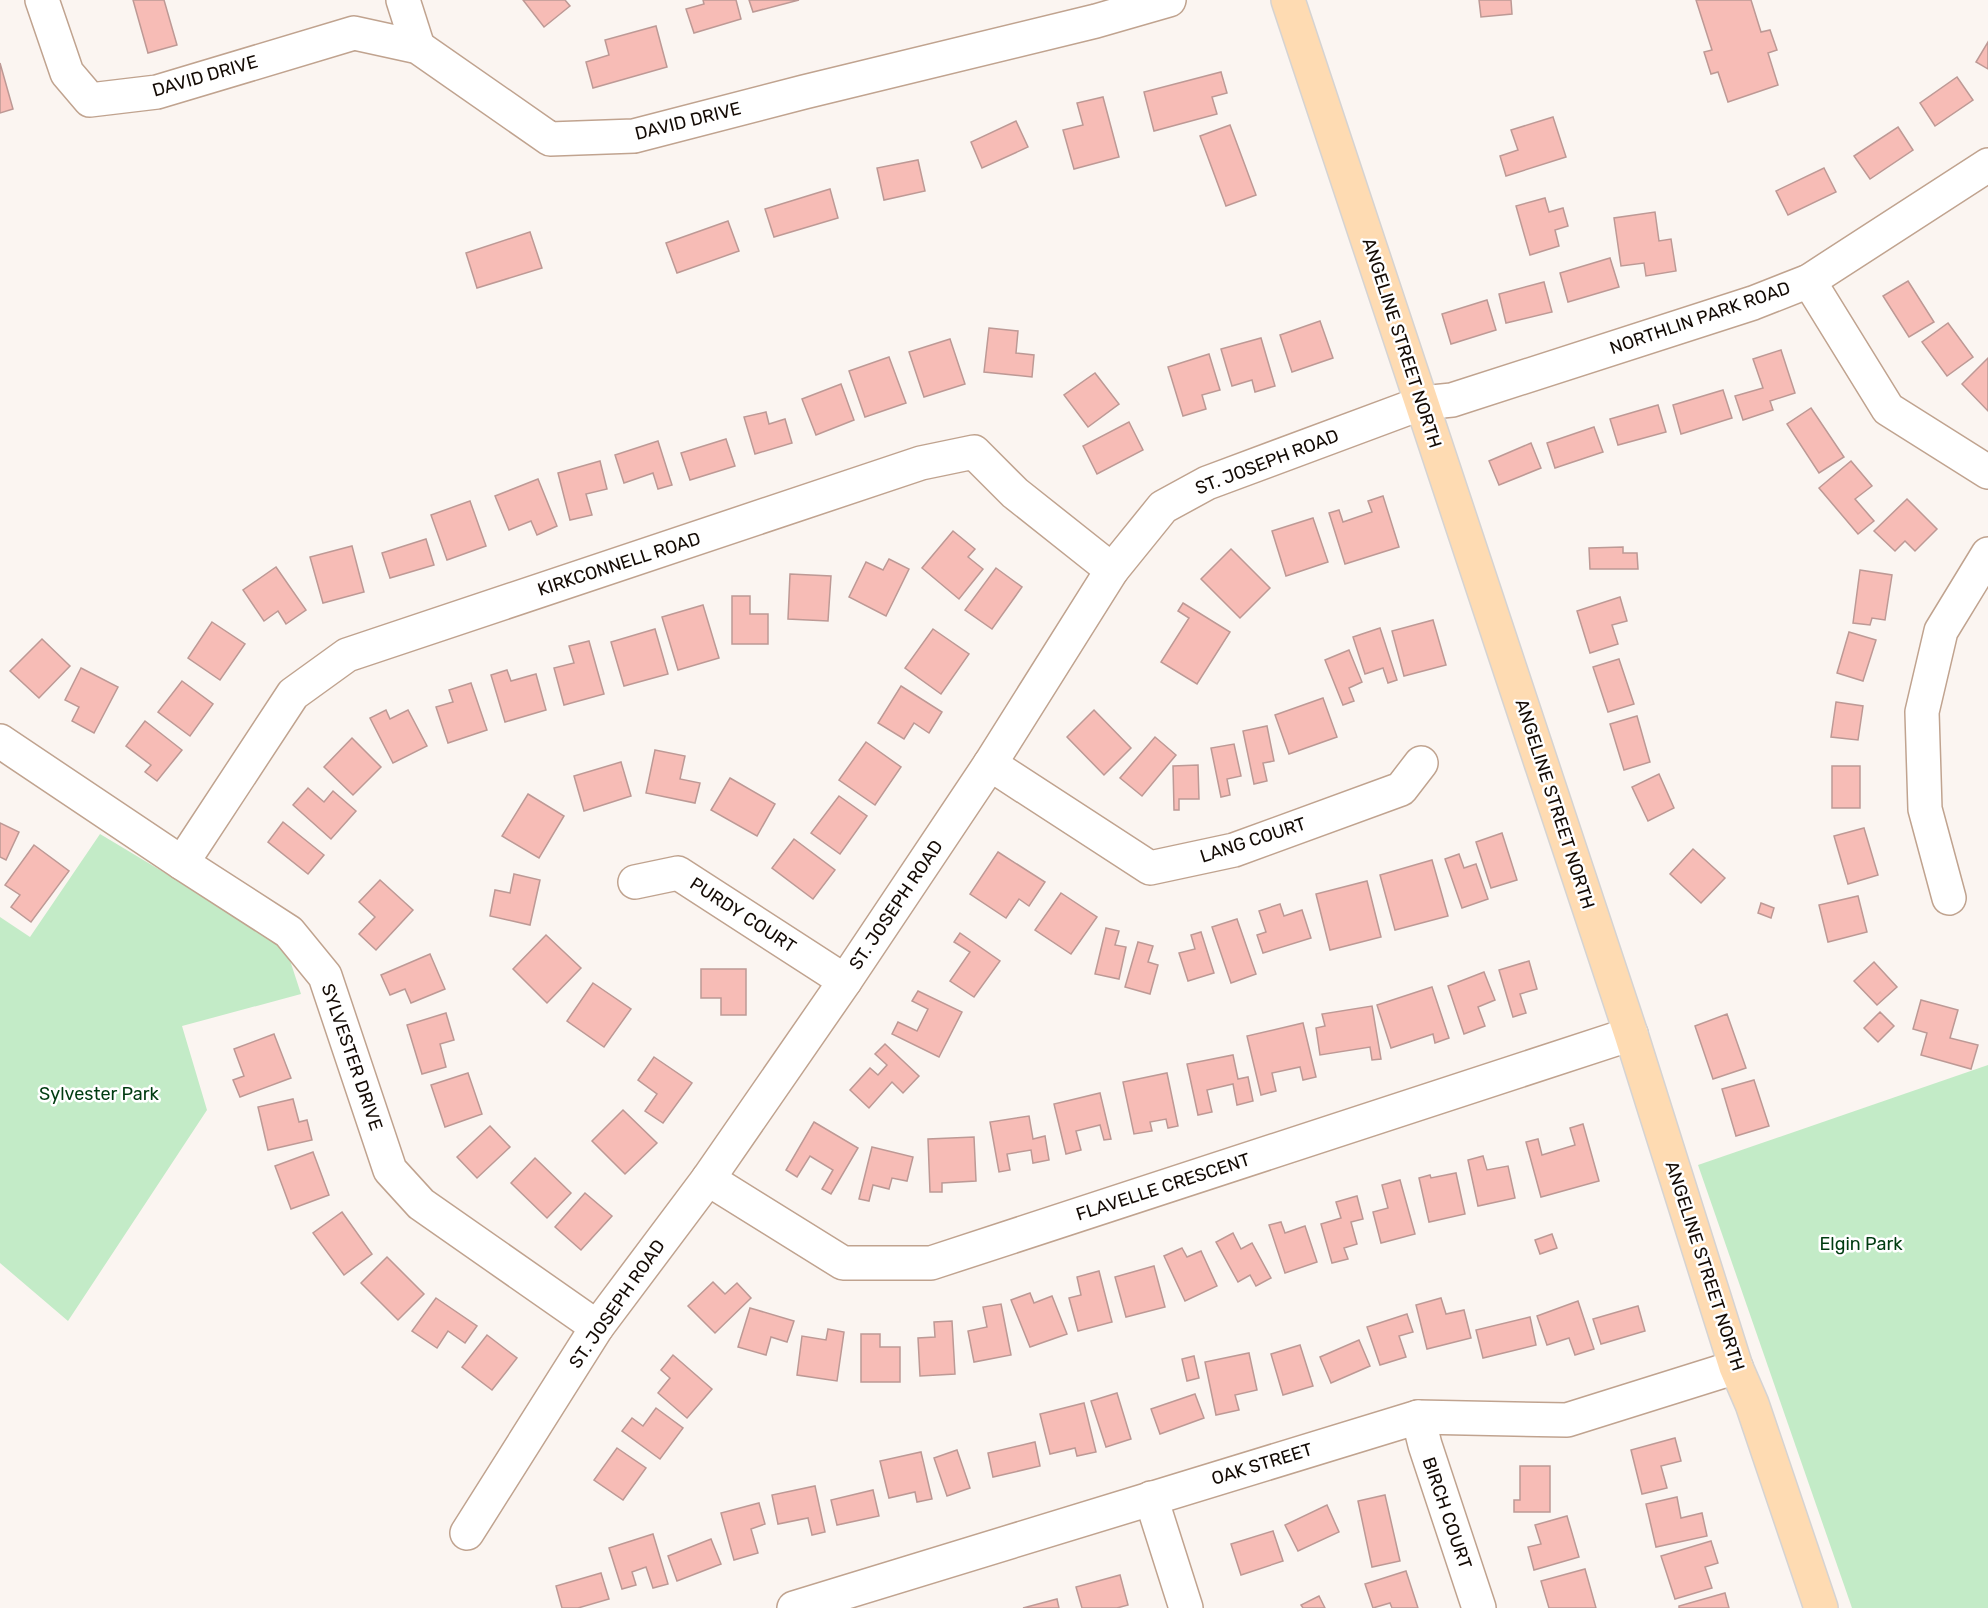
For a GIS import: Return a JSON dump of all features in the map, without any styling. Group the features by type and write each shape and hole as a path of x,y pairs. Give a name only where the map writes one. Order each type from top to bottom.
{"main road":[{"name":"ANGELINE STREET NORTH","path":"1288,0 1630,1034 1737,1366 1821,1608"}],"street":[{"name":"DAVID DRIVE","path":"42,0 67,73 90,100 157,92 354,33 418,47 550,139 634,136 1096,21 1169,0"},
{"path":"403,0 418,47"},
{"name":"NORTHLIN PARK ROAD","path":"1422,403 1456,398 1753,303 1809,280 1988,165"},
{"path":"1809,280 1888,409 1988,472"},
{"name":"ST. JOSEPH ROAD","path":"467,1533 597,1327 708,1179 845,981 990,764 1113,570 1163,507 1207,483 1422,403"},
{"name":"KIRKCONNELL ROAD","path":"182,863 293,694 347,655 921,463 974,452 1015,493 1113,570"},
{"path":"1949,898 1925,809 1922,712 1941,631 1988,554"},
{"name":"SYLVESTER DRIVE","path":"0,741 289,932 325,976 390,1170 421,1204 597,1327"},
{"name":"LANG COURT","path":"990,764 1150,868 1234,850 1401,789 1421,763"},
{"name":"PURDY COURT","path":"635,882 678,873 845,981"},
{"name":"FLAVELLE CRESCENT","path":"708,1179 843,1263 931,1263 1630,1034"},
{"name":"OAK STREET","path":"794,1608 1418,1417 1567,1420 1737,1366"},
{"name":"BIRCH COURT","path":"1418,1417 1425,1445 1479,1608"},
{"path":"1151,1498 1186,1608"}],"green space":[{"name":"Sylvester Park","path":"100,834 285,945 301,994 182,1026 207,1110 68,1321 0,1263 0,917 30,937"},
{"name":"Elgin Park","path":"1988,1065 1988,1608 1852,1608 1698,1165"}],"building":[{"path":"133,0 164,0 177,45 148,53"},
{"path":"523,0 565,0 570,6 544,27"},
{"path":"703,0 736,0 741,19 694,33 686,9 704,4"},
{"path":"749,0 799,0 753,12"},
{"path":"1479,0 1511,0 1512,14 1481,17"},
{"path":"1696,0 1751,0 1761,32 1770,30 1777,50 1768,53 1778,85 1728,102 1718,72 1711,74 1704,52 1712,50"},
{"path":"656,26 667,67 593,88 586,62 609,55 605,40"},
{"path":"1988,42 1988,69 1976,62"},
{"path":"0,63 13,109 0,113"},
{"path":"1221,72 1227,93 1212,97 1217,114 1154,131 1144,92"},
{"path":"1957,77 1973,100 1935,126 1920,103"},
{"path":"1103,97 1119,157 1074,169 1063,130 1083,125 1077,103"},
{"path":"1553,117 1566,157 1506,176 1500,156 1518,150 1511,130"},
{"path":"1016,121 1028,147 982,168 971,142"},
{"path":"1230,125 1256,195 1226,206 1200,136"},
{"path":"1898,127 1913,150 1870,179 1854,156"},
{"path":"918,160 925,191 884,200 877,168"},
{"path":"1824,168 1836,192 1788,215 1776,191"},
{"path":"830,189 838,218 774,237 765,209"},
{"path":"1545,198 1549,212 1563,208 1568,226 1555,230 1559,246 1530,255 1516,206"},
{"path":"1655,212 1659,241 1671,239 1676,271 1646,276 1644,263 1621,266 1614,218"},
{"path":"728,221 739,251 677,273 666,243"},
{"path":"530,232 542,268 477,288 466,253"},
{"path":"1610,258 1619,287 1568,302 1560,273"},
{"path":"1908,281 1934,322 1909,337 1883,296"},
{"path":"1544,282 1552,312 1506,323 1499,294"},
{"path":"1487,300 1496,330 1451,344 1442,314"},
{"path":"1320,321 1333,358 1292,372 1280,335"},
{"path":"1948,323 1973,357 1947,376 1922,342"},
{"path":"989,328 1018,331 1016,353 1034,355 1032,377 984,372"},
{"path":"1261,338 1275,386 1255,392 1252,380 1232,386 1221,349"},
{"path":"950,339 965,384 924,397 909,352"},
{"path":"1781,350 1795,393 1770,401 1773,410 1743,420 1735,396 1763,388 1753,359"},
{"path":"1209,354 1220,390 1202,395 1206,409 1183,416 1168,367"},
{"path":"889,357 906,403 865,417 849,371"},
{"path":"1988,358 1988,411 1962,384"},
{"path":"1095,373 1119,404 1088,427 1064,395"},
{"path":"841,384 854,420 816,435 802,399"},
{"path":"1723,390 1732,418 1681,434 1673,405"},
{"path":"1658,405 1666,432 1618,445 1610,419"},
{"path":"1811,408 1844,457 1819,473 1787,424"},
{"path":"766,412 769,424 785,419 792,443 755,454 744,417"},
{"path":"1129,422 1143,450 1097,474 1083,446"},
{"path":"1594,427 1603,452 1555,468 1547,443"},
{"path":"726,439 735,466 690,480 681,453"},
{"path":"658,441 672,485 658,489 653,473 624,483 615,455"},
{"path":"1531,443 1541,468 1499,485 1489,461"},
{"path":"600,461 607,489 586,494 592,515 570,520 558,473"},
{"path":"1851,461 1872,486 1855,499 1874,521 1858,534 1819,488"},
{"path":"538,479 557,526 537,535 531,521 509,530 495,496"},
{"path":"1383,496 1399,547 1345,564 1329,513 1339,510 1343,522 1372,512 1368,501"},
{"path":"1907,499 1937,529 1915,551 1905,541 1895,551 1874,531"},
{"path":"470,501 486,546 447,560 431,515"},
{"path":"1313,518 1328,562 1286,576 1272,531"},
{"path":"953,531 975,549 968,557 983,569 959,599 922,568"},
{"path":"426,539 434,565 390,578 382,553"},
{"path":"352,546 364,592 323,603 310,557"},
{"path":"1623,547 1623,553 1637,553 1638,569 1590,569 1589,548"},
{"path":"1231,549 1270,588 1240,618 1201,579"},
{"path":"889,559 909,569 886,616 849,597 866,562 883,570"},
{"path":"276,567 306,610 286,624 278,611 264,621 243,590"},
{"path":"996,568 1022,587 992,629 965,610"},
{"path":"1860,570 1892,575 1885,620 1872,618 1870,625 1853,623"},
{"path":"790,574 831,576 828,621 788,619"},
{"path":"732,596 750,596 750,614 768,614 768,644 732,644"},
{"path":"1620,597 1627,621 1612,625 1618,644 1590,653 1577,611"},
{"path":"1183,603 1230,632 1197,684 1161,662 1189,618 1178,611"},
{"path":"703,605 719,658 678,670 662,617"},
{"path":"1433,620 1446,665 1404,676 1392,631"},
{"path":"212,622 245,644 220,680 188,658"},
{"path":"1380,628 1397,680 1388,683 1383,668 1365,674 1353,637"},
{"path":"655,629 668,674 624,686 611,642"},
{"path":"933,629 969,654 941,694 905,668"},
{"path":"1849,632 1876,640 1863,681 1837,673"},
{"path":"42,639 70,666 39,698 10,671"},
{"path":"589,641 604,694 564,705 554,668 574,663 569,646"},
{"path":"1349,650 1362,682 1349,688 1354,701 1343,705 1325,660"},
{"path":"1619,659 1634,704 1608,712 1593,667"},
{"path":"81,668 118,687 94,733 72,721 79,707 65,700"},
{"path":"507,670 511,681 536,674 546,710 505,722 491,675"},
{"path":"182,681 213,704 190,736 158,712"},
{"path":"471,683 487,730 448,743 436,707 453,702 449,690"},
{"path":"901,686 942,712 929,733 914,723 904,739 878,723"},
{"path":"1323,698 1337,737 1289,754 1275,715"},
{"path":"1836,702 1863,706 1858,740 1831,737"},
{"path":"386,710 390,719 408,710 427,746 393,763 370,718"},
{"path":"1094,710 1131,748 1104,775 1067,737"},
{"path":"1637,716 1650,762 1624,770 1610,724"},
{"path":"145,721 182,750 157,781 145,772 151,765 126,746"},
{"path":"1267,726 1274,761 1263,763 1267,781 1254,784 1243,731"},
{"path":"1155,737 1176,755 1142,796 1120,778"},
{"path":"352,738 381,767 353,795 324,767"},
{"path":"866,742 901,767 875,805 839,780"},
{"path":"1234,744 1241,776 1227,779 1230,795 1221,797 1211,748"},
{"path":"655,750 685,756 680,779 700,783 695,803 646,793"},
{"path":"621,762 631,796 584,811 574,776"},
{"path":"1198,765 1199,799 1179,799 1179,810 1174,810 1173,766"},
{"path":"1832,766 1860,766 1860,808 1832,808"},
{"path":"1659,774 1674,808 1648,821 1632,787"},
{"path":"730,778 775,804 757,836 711,810"},
{"path":"308,788 324,802 333,791 356,811 331,839 293,805"},
{"path":"528,794 564,816 539,858 502,836"},
{"path":"839,796 867,816 840,854 811,833"},
{"path":"283,822 324,855 308,874 268,842"},
{"path":"0,823 19,832 6,860 0,857"},
{"path":"1864,828 1878,875 1848,884 1834,836"},
{"path":"1502,833 1517,880 1491,888 1476,842"},
{"path":"794,839 835,870 813,899 772,868"},
{"path":"34,845 69,871 31,922 11,907 20,895 5,885"},
{"path":"1693,849 1725,878 1701,903 1670,874"},
{"path":"998,852 1045,882 1029,906 1019,899 1006,918 970,894"},
{"path":"1459,854 1464,868 1476,864 1488,899 1462,908 1445,859"},
{"path":"1432,860 1448,916 1395,930 1380,875"},
{"path":"514,874 540,880 530,925 490,916 495,890 510,893"},
{"path":"380,880 413,910 376,950 359,934 375,917 359,902"},
{"path":"1367,881 1381,937 1330,950 1316,894"},
{"path":"1061,893 1097,917 1071,954 1035,930"},
{"path":"1858,896 1867,932 1828,942 1819,905"},
{"path":"1761,903 1774,908 1771,918 1758,913"},
{"path":"1280,904 1284,916 1302,910 1311,938 1263,953 1257,935 1266,932 1259,911"},
{"path":"1237,919 1256,974 1231,983 1212,927"},
{"path":"1106,928 1119,931 1115,945 1126,947 1119,979 1095,974"},
{"path":"1201,932 1214,973 1188,981 1179,953 1195,949 1191,935"},
{"path":"960,933 1000,961 974,997 950,981 970,952 954,942"},
{"path":"546,935 581,968 547,1003 513,969"},
{"path":"1138,942 1153,946 1148,962 1158,965 1150,994 1125,987"},
{"path":"430,954 445,989 411,1003 405,989 390,995 381,975"},
{"path":"1529,961 1537,989 1520,994 1526,1013 1513,1017 1499,970"},
{"path":"1874,962 1897,987 1877,1005 1854,981"},
{"path":"701,969 746,969 746,1015 721,1015 721,998 701,998"},
{"path":"1484,972 1495,1000 1478,1007 1485,1026 1464,1034 1448,986"},
{"path":"593,983 631,1009 604,1047 567,1021"},
{"path":"1432,987 1449,1038 1435,1043 1433,1034 1391,1048 1377,1005"},
{"path":"918,991 962,1012 939,1057 892,1034 898,1022 917,1031 928,1009 912,1001"},
{"path":"1921,1000 1958,1010 1950,1038 1978,1045 1971,1069 1921,1055 1927,1033 1913,1029"},
{"path":"1372,1006 1381,1059 1372,1060 1370,1047 1320,1055 1316,1028 1325,1026 1322,1014"},
{"path":"1880,1012 1894,1026 1878,1042 1864,1028"},
{"path":"446,1013 454,1040 440,1044 446,1067 422,1074 407,1025"},
{"path":"1727,1014 1746,1068 1713,1079 1695,1026"},
{"path":"1303,1023 1316,1077 1303,1080 1300,1067 1272,1073 1276,1091 1261,1095 1247,1036"},
{"path":"274,1034 291,1078 240,1097 233,1080 244,1076 234,1049"},
{"path":"885,1044 919,1076 903,1093 892,1082 869,1108 850,1090 870,1068 878,1075 887,1065 875,1054"},
{"path":"1233,1055 1238,1079 1248,1077 1253,1101 1237,1105 1233,1084 1207,1090 1212,1112 1198,1115 1187,1064"},
{"path":"654,1057 692,1083 663,1123 645,1111 657,1094 638,1080"},
{"path":"468,1073 482,1114 445,1127 431,1085"},
{"path":"1167,1073 1178,1126 1168,1128 1166,1119 1150,1122 1152,1131 1134,1134 1123,1082"},
{"path":"1754,1080 1769,1126 1736,1136 1722,1089"},
{"path":"1100,1093 1111,1139 1104,1140 1100,1125 1076,1131 1081,1150 1066,1154 1054,1104"},
{"path":"293,1099 299,1122 307,1120 312,1140 268,1150 258,1107"},
{"path":"623,1110 657,1143 625,1174 592,1141"},
{"path":"1029,1116 1033,1139 1045,1136 1049,1160 1033,1163 1031,1150 1007,1154 1010,1170 999,1172 990,1122"},
{"path":"814,1122 858,1148 831,1194 822,1189 833,1170 810,1156 797,1177 786,1170"},
{"path":"1583,1124 1599,1181 1541,1197 1526,1142 1538,1139 1542,1155 1575,1145 1570,1128"},
{"path":"490,1126 510,1147 477,1178 457,1157"},
{"path":"974,1137 976,1181 942,1183 942,1192 930,1192 928,1139"},
{"path":"872,1147 913,1157 907,1181 892,1178 889,1189 873,1185 869,1201 859,1199"},
{"path":"313,1152 329,1195 291,1209 275,1166"},
{"path":"1483,1156 1487,1170 1508,1166 1515,1198 1478,1206 1468,1160"},
{"path":"535,1158 571,1193 547,1218 511,1183"},
{"path":"1456,1173 1465,1214 1429,1222 1419,1178"},
{"path":"1400,1180 1415,1234 1381,1243 1373,1212 1388,1208 1382,1185"},
{"path":"585,1193 612,1216 581,1250 555,1227"},
{"path":"1357,1196 1363,1219 1351,1222 1357,1244 1344,1248 1348,1259 1332,1263 1321,1224 1341,1218 1336,1202"},
{"path":"342,1212 372,1254 344,1275 313,1233"},
{"path":"1281,1222 1285,1233 1305,1226 1317,1262 1285,1273 1269,1225"},
{"path":"1233,1233 1241,1249 1252,1243 1271,1278 1256,1286 1250,1275 1238,1282 1216,1242"},
{"path":"1552,1234 1557,1248 1540,1254 1535,1240"},
{"path":"1182,1248 1187,1257 1201,1251 1217,1286 1185,1301 1164,1256"},
{"path":"387,1257 424,1294 398,1320 361,1283"},
{"path":"1154,1266 1165,1307 1126,1317 1115,1277"},
{"path":"1099,1271 1112,1322 1078,1331 1069,1298 1081,1295 1077,1277"},
{"path":"713,1282 725,1294 737,1283 751,1298 715,1333 688,1306"},
{"path":"1030,1293 1034,1303 1052,1296 1067,1334 1030,1347 1011,1300"},
{"path":"436,1298 477,1326 465,1343 448,1331 437,1348 412,1331"},
{"path":"1441,1298 1446,1314 1464,1310 1471,1338 1427,1349 1416,1305"},
{"path":"1578,1301 1594,1349 1575,1355 1569,1338 1547,1345 1537,1316"},
{"path":"1001,1304 1011,1355 974,1362 968,1331 987,1327 983,1307"},
{"path":"1638,1306 1645,1331 1601,1344 1593,1319"},
{"path":"750,1308 794,1321 787,1342 771,1337 766,1355 738,1347"},
{"path":"1407,1314 1413,1332 1399,1336 1406,1357 1380,1365 1367,1327"},
{"path":"1530,1317 1536,1345 1483,1358 1476,1330"},
{"path":"952,1321 955,1374 920,1376 918,1338 935,1337 934,1322"},
{"path":"828,1329 844,1332 837,1381 797,1375 802,1336 826,1340"},
{"path":"861,1334 880,1334 880,1347 900,1347 900,1382 861,1382"},
{"path":"487,1335 517,1358 492,1390 462,1367"},
{"path":"1359,1340 1370,1366 1331,1383 1320,1357"},
{"path":"1300,1345 1313,1386 1283,1395 1271,1354"},
{"path":"1249,1353 1257,1390 1235,1395 1239,1410 1216,1415 1205,1362"},
{"path":"673,1355 712,1389 687,1418 658,1393 670,1378 661,1370"},
{"path":"1194,1356 1199,1378 1187,1381 1182,1359"},
{"path":"1117,1393 1131,1439 1106,1447 1091,1401"},
{"path":"1195,1394 1204,1418 1160,1434 1151,1409"},
{"path":"1084,1403 1096,1452 1077,1456 1075,1448 1050,1454 1040,1414"},
{"path":"656,1408 683,1428 660,1459 622,1431 632,1418 643,1426"},
{"path":"1675,1438 1681,1461 1661,1466 1667,1488 1642,1494 1631,1450"},
{"path":"1035,1442 1040,1466 993,1477 988,1453"},
{"path":"617,1448 646,1468 623,1500 594,1480"},
{"path":"957,1450 970,1488 947,1496 934,1458"},
{"path":"921,1452 932,1499 917,1502 915,1492 889,1498 880,1461"},
{"path":"1520,1466 1550,1466 1550,1512 1514,1512 1514,1500 1520,1500"},
{"path":"815,1486 825,1532 812,1535 808,1518 778,1524 772,1495"},
{"path":"873,1490 879,1516 837,1525 831,1500"},
{"path":"1385,1495 1400,1561 1372,1567 1358,1501"},
{"path":"1677,1497 1681,1518 1702,1513 1707,1536 1656,1547 1646,1504"},
{"path":"759,1503 765,1524 751,1529 758,1553 734,1560 721,1513"},
{"path":"1327,1505 1339,1532 1298,1551 1285,1525"},
{"path":"1567,1516 1579,1557 1534,1570 1528,1547 1541,1544 1535,1525"},
{"path":"1273,1531 1283,1561 1241,1575 1231,1544"},
{"path":"653,1534 668,1584 653,1588 646,1567 632,1572 636,1585 622,1589 609,1548"},
{"path":"711,1539 721,1564 677,1581 668,1556"},
{"path":"1711,1541 1718,1563 1705,1567 1712,1588 1675,1599 1661,1556"},
{"path":"1585,1569 1596,1608 1549,1608 1541,1581"},
{"path":"1406,1571 1418,1608 1392,1608 1390,1603 1373,1608 1365,1584"},
{"path":"601,1573 609,1599 578,1608 562,1608 556,1586"},
{"path":"1120,1575 1128,1605 1117,1608 1082,1608 1076,1587"},
{"path":"1725,1593 1729,1608 1679,1608 1679,1606"},
{"path":"1319,1596 1325,1608 1303,1608 1301,1605"},
{"path":"1057,1599 1059,1608 1023,1608"}]}
